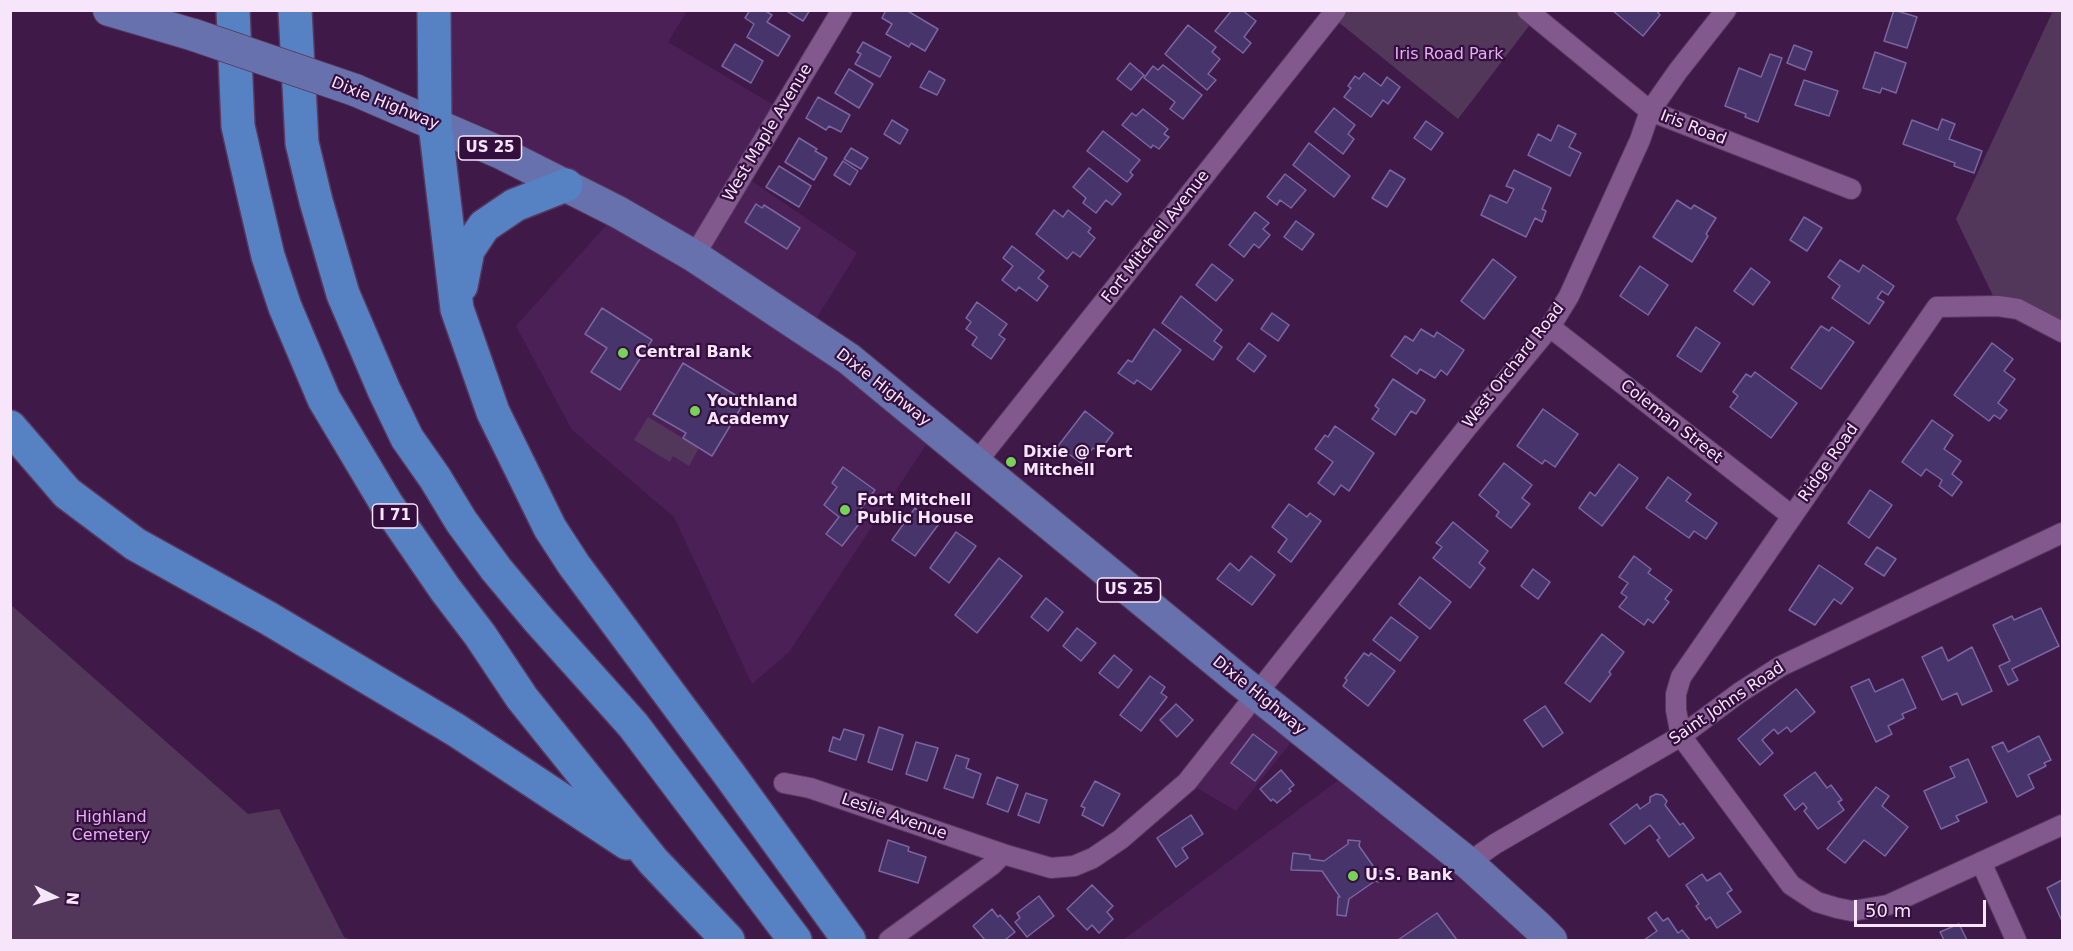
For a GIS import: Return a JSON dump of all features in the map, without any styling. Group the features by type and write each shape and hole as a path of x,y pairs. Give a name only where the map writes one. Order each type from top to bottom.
{"highway":[{"name":"I 71","path":"233,10 238,126 268,256 285,307 324,399 386,503 522,698 653,861 728,940"},
{"path":"295,10 302,143 316,201 343,294 407,438 461,521 496,569 633,725 791,936"},
{"path":"434,10 435,124 457,309 494,412 550,528 574,565 849,940"},
{"path":"457,309 468,250 484,226 515,206 566,185"},
{"path":"10,427 67,493 135,544 268,618 456,729 653,861"}],"main road":[{"name":"Dixie Highway","path":"109,10 194,35 355,90 501,153 618,212 694,256 849,359 1257,695 1468,863 1551,940"}],"street":[{"name":"West Maple Avenue","path":"694,256 842,10"},
{"name":"Fort Mitchell Avenue","path":"975,464 1336,10"},
{"name":"Iris Road","path":"1527,10 1650,111 1851,189"},
{"name":"West Orchard Road","path":"1003,854 1051,868 1074,866 1093,858 1121,839 1187,782 1465,430 1550,327 1569,296 1640,140 1650,111 1726,10"},
{"name":"Ridge Road","path":"1681,736 1676,710 1676,694 1681,677 1936,307 1998,306 2018,309 2062,332"},
{"name":"Coleman Street","path":"1550,327 1792,516"},
{"name":"Saint Johns Road","path":"1468,863 1495,844 1681,736 1739,693 1781,666 2062,533"},
{"path":"1681,736 1791,885 1817,902 1852,911 1888,905 2062,825"},
{"name":"Leslie Avenue","path":"784,783 810,788 1003,854"},
{"path":"889,940 992,865 1003,854"},
{"path":"1981,862 2016,940"}],"shaded area":[{"path":"434,11 687,11 668,42 782,110 743,175 857,253 808,332 936,430 789,652 752,684 674,517 572,430 516,326 618,212 435,124"},
{"path":"1257,695 1301,730 1236,811 1187,782"},
{"path":"1352,770 1551,940 1123,940"}],"green space":[{"name":"Iris Road Park","path":"1336,10 1527,10 1535,18 1458,119 1331,16"},
{"path":"2038,11 2062,11 2062,332 1998,306 1956,219 2052,13"},
{"path":"648,417 699,448 689,466 673,456 670,462 634,440"},
{"name":"Highland Cemetery","path":"11,605 248,814 279,809 344,937 351,940 11,940"}],"building":[{"path":"750,10 764,10 772,15 767,22 790,36 778,56 747,37 754,24 745,18"},
{"path":"785,10 810,10 803,21"},
{"path":"886,10 906,10 938,29 925,51 911,43 909,47 886,34 892,24 882,18"},
{"path":"1232,10 1242,10 1256,21 1244,37 1251,43 1243,53 1215,31"},
{"path":"1612,10 1656,10 1660,15 1643,36"},
{"path":"1894,10 1917,17 1907,48 1884,41"},
{"path":"1188,25 1216,47 1212,52 1220,59 1208,74 1216,80 1207,90 1165,54"},
{"path":"863,42 891,57 880,77 855,64 861,54 857,52"},
{"path":"735,44 763,61 751,83 722,66"},
{"path":"1794,45 1812,52 1805,70 1787,63"},
{"path":"1875,52 1906,63 1896,93 1882,88 1880,93 1863,88"},
{"path":"1770,54 1782,58 1758,122 1745,117 1746,114 1725,106 1739,68 1761,77"},
{"path":"1130,63 1144,75 1131,90 1117,79"},
{"path":"1163,65 1202,95 1183,119 1170,109 1175,102 1144,78 1153,66 1158,70"},
{"path":"849,69 873,84 859,108 835,93"},
{"path":"929,71 945,80 937,95 920,87"},
{"path":"1364,73 1381,86 1387,77 1400,87 1388,104 1383,100 1371,117 1344,97 1351,88 1348,86 1355,76 1359,79"},
{"path":"1804,80 1838,91 1829,116 1795,105"},
{"path":"818,97 850,115 841,132 829,126 826,130 806,118"},
{"path":"1334,108 1355,125 1348,134 1354,139 1343,154 1315,132"},
{"path":"1143,109 1168,129 1164,134 1169,137 1159,149 1153,145 1151,148 1122,125 1132,113 1136,116"},
{"path":"1942,119 1955,124 1949,139 1982,151 1974,173 1954,166 1955,163 1903,144 1912,120 1938,130"},
{"path":"892,120 908,130 900,144 884,134"},
{"path":"1426,121 1443,133 1431,150 1414,138"},
{"path":"1558,125 1576,134 1569,147 1581,153 1570,176 1528,155 1538,134 1551,141"},
{"path":"1103,131 1140,160 1130,172 1133,175 1127,182 1087,151"},
{"path":"799,138 827,158 814,180 785,162"},
{"path":"1309,143 1350,176 1334,197 1293,165"},
{"path":"851,148 868,158 861,169 844,159"},
{"path":"843,161 858,171 850,185 834,175"},
{"path":"779,166 811,186 799,207 766,187"},
{"path":"1089,168 1121,194 1112,205 1106,200 1096,213 1083,203 1086,198 1073,187"},
{"path":"1390,170 1405,179 1387,207 1372,198"},
{"path":"1514,170 1551,188 1542,209 1546,211 1542,222 1535,218 1526,237 1481,215 1490,195 1507,203 1514,189 1506,186"},
{"path":"1285,174 1306,190 1291,208 1280,200 1277,205 1267,197"},
{"path":"1677,200 1691,209 1694,205 1716,218 1692,262 1653,237"},
{"path":"756,204 762,208 764,205 800,228 787,249 745,222"},
{"path":"1054,210 1063,217 1068,210 1091,228 1088,232 1095,238 1080,257 1073,252 1067,259 1036,234"},
{"path":"1255,212 1269,223 1263,229 1270,235 1259,248 1254,244 1244,257 1229,245"},
{"path":"1804,217 1822,228 1807,251 1790,240"},
{"path":"1296,221 1314,234 1302,250 1284,237"},
{"path":"1012,246 1044,271 1038,278 1048,286 1037,301 1019,287 1016,291 1002,280 1013,266 1003,258"},
{"path":"1493,259 1516,277 1484,319 1461,301"},
{"path":"1840,260 1859,272 1863,265 1894,286 1888,295 1882,291 1877,298 1884,302 1869,324 1832,298 1840,286 1828,277"},
{"path":"1212,264 1233,280 1216,301 1196,285"},
{"path":"1640,266 1668,285 1648,315 1620,296"},
{"path":"1751,268 1770,282 1753,305 1734,291"},
{"path":"1181,296 1222,330 1214,341 1222,347 1213,360 1162,323"},
{"path":"977,302 1007,324 999,335 1005,339 991,359 972,345 977,337 966,329 971,322 966,318"},
{"name":"Central Bank","path":"602,308 652,340 620,390 591,372 607,348 585,334"},
{"path":"1272,313 1289,325 1278,341 1261,329"},
{"path":"1821,326 1829,331 1832,327 1854,342 1821,389 1791,368"},
{"path":"1696,327 1720,343 1701,372 1677,356"},
{"path":"1154,329 1181,350 1151,390 1137,380 1134,384 1118,373 1128,360 1132,362"},
{"path":"1421,329 1434,337 1437,332 1464,350 1447,375 1441,370 1435,378 1420,369 1417,374 1391,356 1405,336 1413,341"},
{"path":"1249,343 1266,356 1254,372 1237,359"},
{"path":"1992,343 2013,359 2004,371 2015,379 1998,403 2007,410 2000,419 1994,415 1989,421 1954,395"},
{"path":"683,363 745,401 712,456 683,438 686,433 653,414"},
{"path":"1755,372 1797,403 1771,438 1730,407 1738,396 1733,392 1746,374 1751,377"},
{"path":"1393,379 1425,400 1416,414 1411,411 1395,435 1372,419 1379,409 1375,406"},
{"path":"1543,409 1578,434 1555,467 1545,460 1542,464 1517,446"},
{"path":"1085,411 1113,433 1099,452 1093,448 1081,463 1058,446"},
{"path":"1932,420 1953,435 1944,449 1961,461 1952,474 1962,482 1952,496 1939,486 1942,480 1926,469 1921,476 1902,462"},
{"path":"1335,426 1374,453 1349,491 1341,485 1334,495 1318,483 1333,462 1315,449 1325,435 1328,437"},
{"path":"1504,463 1532,485 1522,498 1530,504 1511,528 1496,516 1499,512 1479,495"},
{"path":"1619,464 1638,478 1602,526 1579,508 1590,492 1595,496"},
{"name":"Fort Mitchell Public House","path":"843,467 875,490 856,515 862,520 842,546 826,534 839,517 824,505 837,487 832,483"},
{"path":"1668,477 1691,494 1686,501 1717,523 1706,539 1694,531 1689,538 1646,508"},
{"path":"1870,490 1892,505 1869,538 1848,523"},
{"path":"1289,504 1307,517 1310,513 1321,521 1291,562 1278,552 1287,539 1272,527"},
{"path":"915,508 938,525 915,556 892,540"},
{"path":"1453,522 1488,551 1479,563 1485,568 1470,588 1433,558 1442,547 1436,543"},
{"path":"956,532 976,546 949,583 930,568"},
{"path":"1877,547 1896,559 1884,576 1865,564"},
{"path":"1251,556 1275,575 1252,605 1217,579 1230,563 1239,571"},
{"path":"1634,556 1651,569 1648,573 1672,590 1665,599 1669,602 1653,623 1648,619 1644,625 1619,607 1627,597 1621,593 1628,583 1619,577"},
{"path":"999,558 1022,576 977,633 955,615"},
{"path":"1819,565 1853,588 1841,604 1834,599 1815,625 1789,610"},
{"path":"1533,569 1550,582 1538,599 1521,586"},
{"path":"1420,577 1451,602 1430,629 1399,604"},
{"path":"1046,598 1063,612 1048,631 1031,617"},
{"path":"2041,608 2059,646 2012,669 2018,680 2008,685 1999,666 2010,661 1993,625 2012,616 2014,620"},
{"path":"1391,617 1418,637 1400,661 1373,640"},
{"path":"1077,628 1096,643 1081,661 1063,646"},
{"path":"1602,634 1624,652 1590,702 1565,683"},
{"path":"1942,647 1948,661 1972,647 1992,691 1962,705 1957,693 1942,700 1922,657"},
{"path":"1364,653 1369,656 1371,653 1395,671 1368,706 1343,686 1347,680 1345,678"},
{"path":"1114,655 1132,670 1118,688 1099,673"},
{"path":"1150,676 1165,687 1161,693 1167,697 1141,731 1120,715"},
{"path":"1869,679 1875,692 1903,679 1916,708 1902,714 1904,718 1888,726 1892,734 1876,742 1851,687"},
{"path":"1796,689 1815,712 1791,732 1787,727 1778,734 1774,729 1762,740 1773,753 1760,765 1738,739"},
{"path":"1176,704 1193,720 1177,737 1160,720"},
{"path":"1545,706 1563,733 1543,747 1524,720"},
{"path":"879,727 903,735 892,770 868,762"},
{"path":"844,729 864,735 856,760 829,751 833,737 840,740"},
{"path":"1253,734 1277,752 1255,781 1231,763"},
{"path":"2039,736 2051,760 2044,763 2046,766 2028,775 2034,788 2017,797 1992,747 2003,742 2008,752"},
{"path":"916,742 938,748 927,781 906,774"},
{"path":"956,755 969,759 966,768 981,774 973,798 944,788"},
{"path":"1968,759 1987,802 1956,816 1959,821 1941,829 1924,791 1955,777 1950,767"},
{"path":"1281,770 1294,785 1289,789 1291,791 1277,803 1273,799 1271,801 1260,789"},
{"path":"1815,772 1827,788 1831,785 1842,800 1838,802 1844,810 1818,829 1804,811 1807,808 1803,803 1795,810 1784,795"},
{"path":"997,777 1018,785 1008,812 987,804"},
{"path":"1095,781 1120,794 1103,826 1082,815 1085,808 1081,806"},
{"path":"1876,787 1889,796 1882,806 1908,827 1885,856 1864,840 1845,863 1827,849"},
{"path":"1026,793 1047,800 1039,823 1018,815"},
{"path":"1656,794 1662,795 1667,801 1665,805 1680,825 1683,823 1694,838 1669,857 1657,840 1660,838 1650,825 1625,844 1610,824 1637,804 1640,809 1650,802 1650,797"},
{"path":"1191,815 1203,834 1182,848 1188,858 1176,867 1157,838"},
{"path":"888,840 909,847 908,851 926,857 918,883 879,871"},
{"name":"U.S. Bank","path":"1348,840 1360,841 1359,846 1376,870 1381,871 1379,882 1375,881 1349,899 1346,916 1337,915 1338,897 1340,897 1322,871 1291,870 1293,853 1310,855 1310,859 1324,861 1348,844"},
{"path":"1720,873 1732,890 1727,893 1741,912 1717,928 1710,917 1706,920 1696,906 1699,904 1686,885 1702,874 1707,881"},
{"path":"2062,880 2062,921 2047,888"},
{"path":"1092,885 1113,906 1107,912 1113,919 1099,933 1092,925 1087,930 1067,909"},
{"path":"1039,896 1054,916 1027,937 1015,922 1020,918 1017,913"},
{"path":"992,909 1015,932 1005,940 985,940 973,926"},
{"path":"1656,912 1663,921 1668,918 1678,933 1682,930 1690,940 1644,940 1657,931 1648,918"},
{"path":"1437,913 1457,940 1398,940"},
{"path":"1959,924 1967,940 1944,940 1940,932"}],"place":[{"name":"Central Bank","path":"623,353"},
{"name":"Youthland Academy","path":"695,411"},
{"name":"Dixie @ Fort Mitchell","path":"1011,462"},
{"name":"Fort Mitchell Public House","path":"845,510"},
{"name":"U.S. Bank","path":"1353,876"}]}
